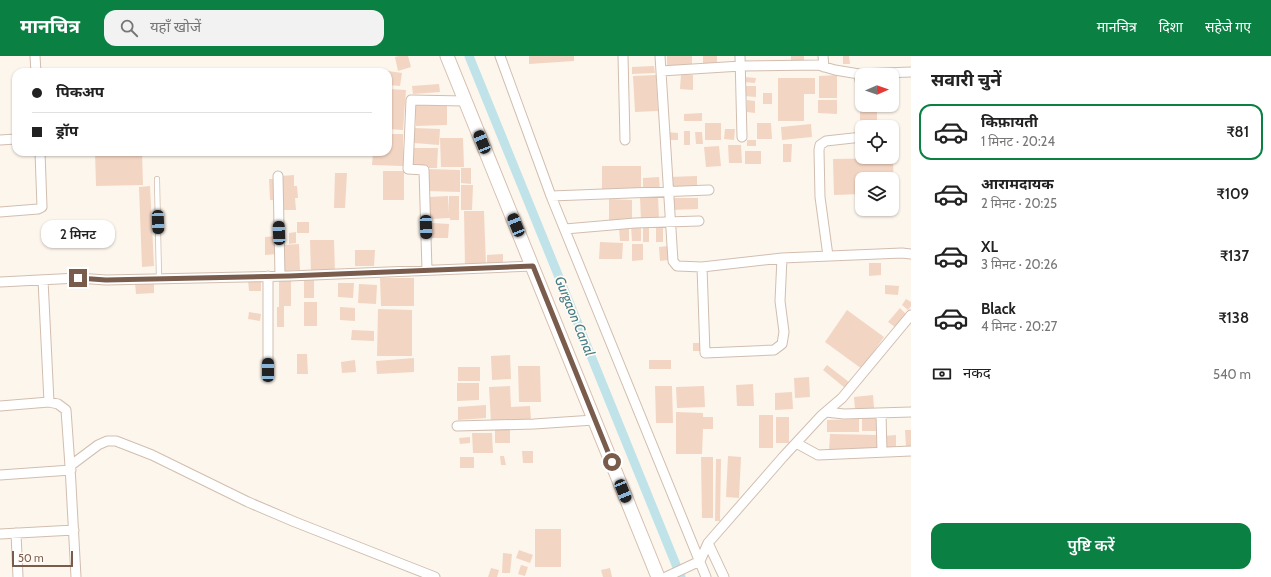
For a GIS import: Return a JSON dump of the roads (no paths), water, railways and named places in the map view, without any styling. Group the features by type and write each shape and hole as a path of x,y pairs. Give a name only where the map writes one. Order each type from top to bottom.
{"street":[{"path":"35,56 36,68"},
{"path":"447,56 658,577"},
{"path":"500,56 551,196 706,577"},
{"path":"623,56 625,140"},
{"path":"660,56 673,261 677,266 702,267 782,258 902,253 911,254"},
{"path":"740,56 742,136"},
{"path":"823,56 824,67"},
{"path":"661,71 741,66 818,65 855,73"},
{"path":"899,72 911,72"},
{"path":"427,270 424,170 408,169 411,100 465,101"},
{"path":"828,256 820,197 820,145 826,141 855,138"},
{"path":"0,140 12,139"},
{"path":"0,212 38,209 42,207 40,156"},
{"path":"278,176 280,276"},
{"path":"551,196 709,190"},
{"path":"565,230 635,223 699,221"},
{"path":"702,267 705,353 774,350 782,344 784,332 780,301 782,258"},
{"path":"0,282 78,278 98,280 280,276 533,266"},
{"path":"268,276 268,370"},
{"path":"43,280 49,402"},
{"path":"670,575 700,561 708,543 796,443 842,398 911,315"},
{"path":"0,406 49,402 58,404 66,410 71,468 76,577"},
{"path":"826,412 844,414 911,412"},
{"path":"881,413 882,452"},
{"path":"457,426 534,424 594,420"},
{"path":"0,475 71,468 98,445 107,441 116,441 152,455 248,502 435,577"},
{"path":"796,443 818,455 911,451"},
{"path":"0,534 74,530"},
{"path":"16,532 18,577"},
{"path":"708,543 724,577"}],"lane":[{"path":"157,180 160,279"}],"waterway":[{"name":"Gurgaon Canal","path":"469,56 681,577"}]}
